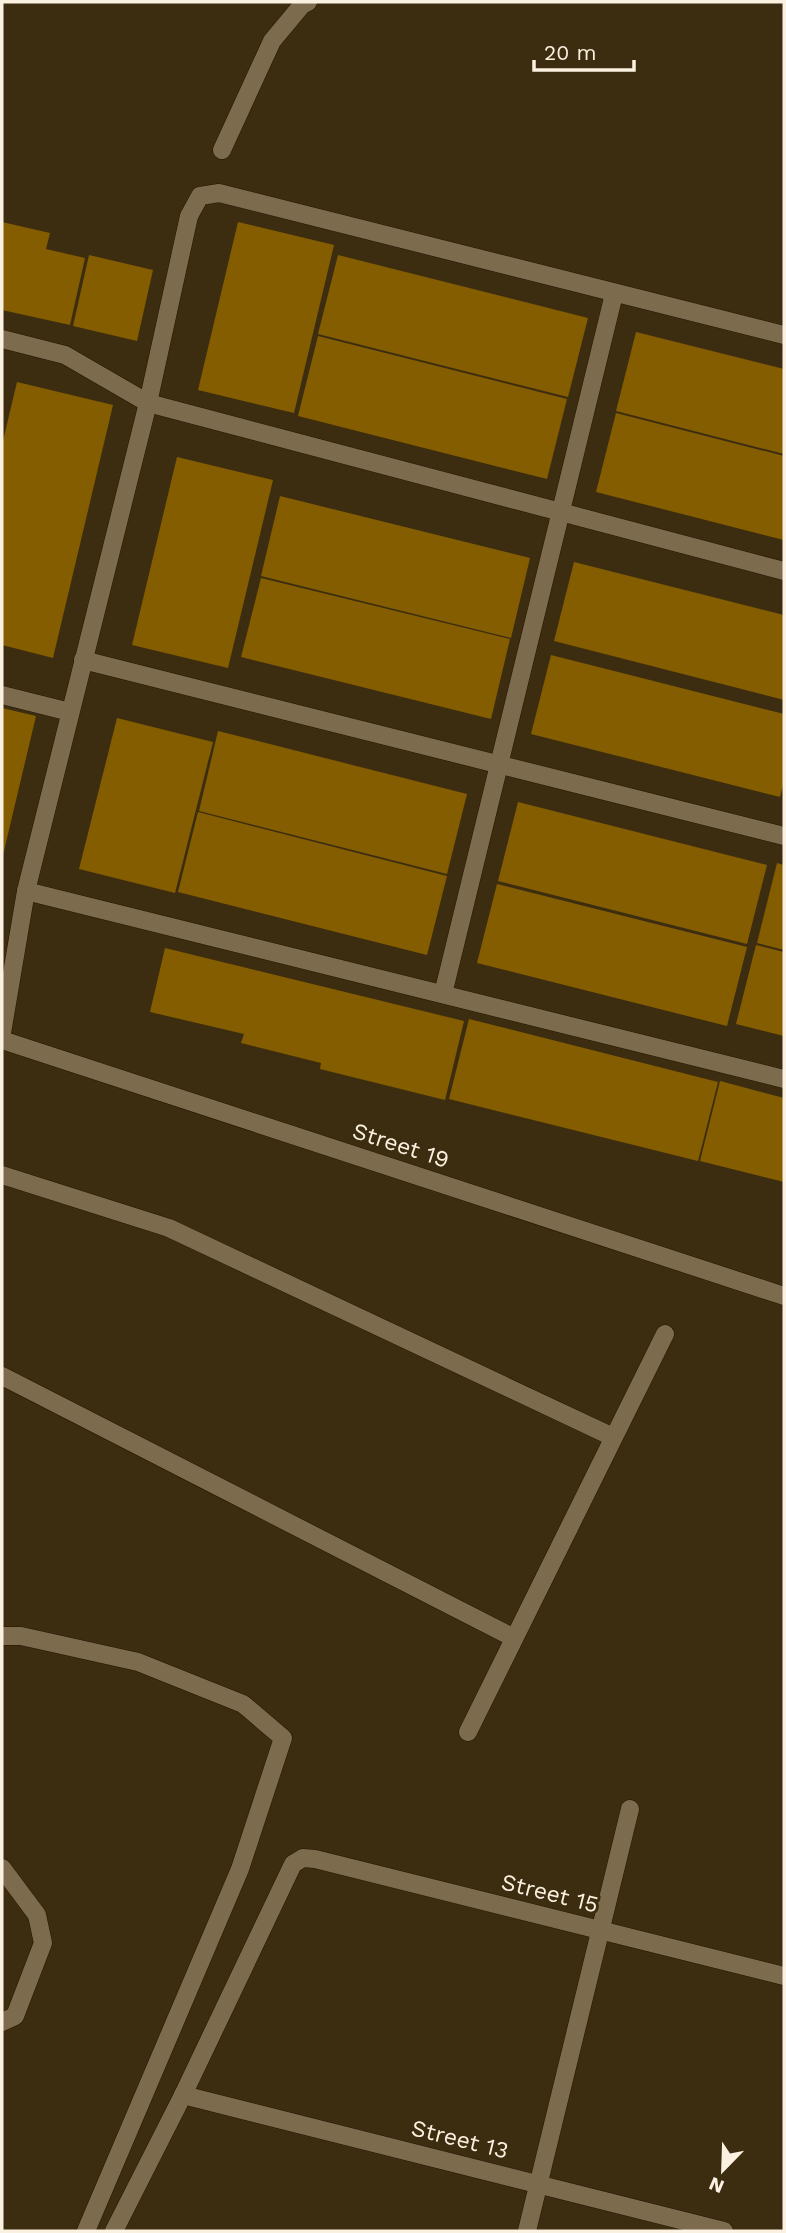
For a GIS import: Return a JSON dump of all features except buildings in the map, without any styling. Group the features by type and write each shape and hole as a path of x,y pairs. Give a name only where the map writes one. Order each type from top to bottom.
{"street":[{"path":"222,150 272,41 302,5 308,2"},
{"path":"2,1033 26,891 148,403 189,216 200,196 219,193 784,335"},
{"path":"443,994 614,294"},
{"path":"2,339 65,355 148,403 784,571"},
{"path":"83,660 784,836"},
{"path":"2,695 70,712"},
{"path":"26,891 784,1079"},
{"name":"Street 19","path":"2,1040 784,1296"},
{"path":"2,1175 169,1228 613,1437"},
{"path":"468,1732 665,1334"},
{"path":"2,1376 514,1638"},
{"path":"2,1636 21,1636 138,1662 243,1704 283,1738 240,1869 86,2231"},
{"path":"527,2231 630,1809"},
{"name":"Street 15","path":"183,2095 293,1864 303,1858 784,1976"},
{"path":"2,1868 37,1915 43,1943 15,2017 2,2022"},
{"path":"114,2231 183,2095"},
{"name":"Street 13","path":"183,2095 724,2231"}]}
